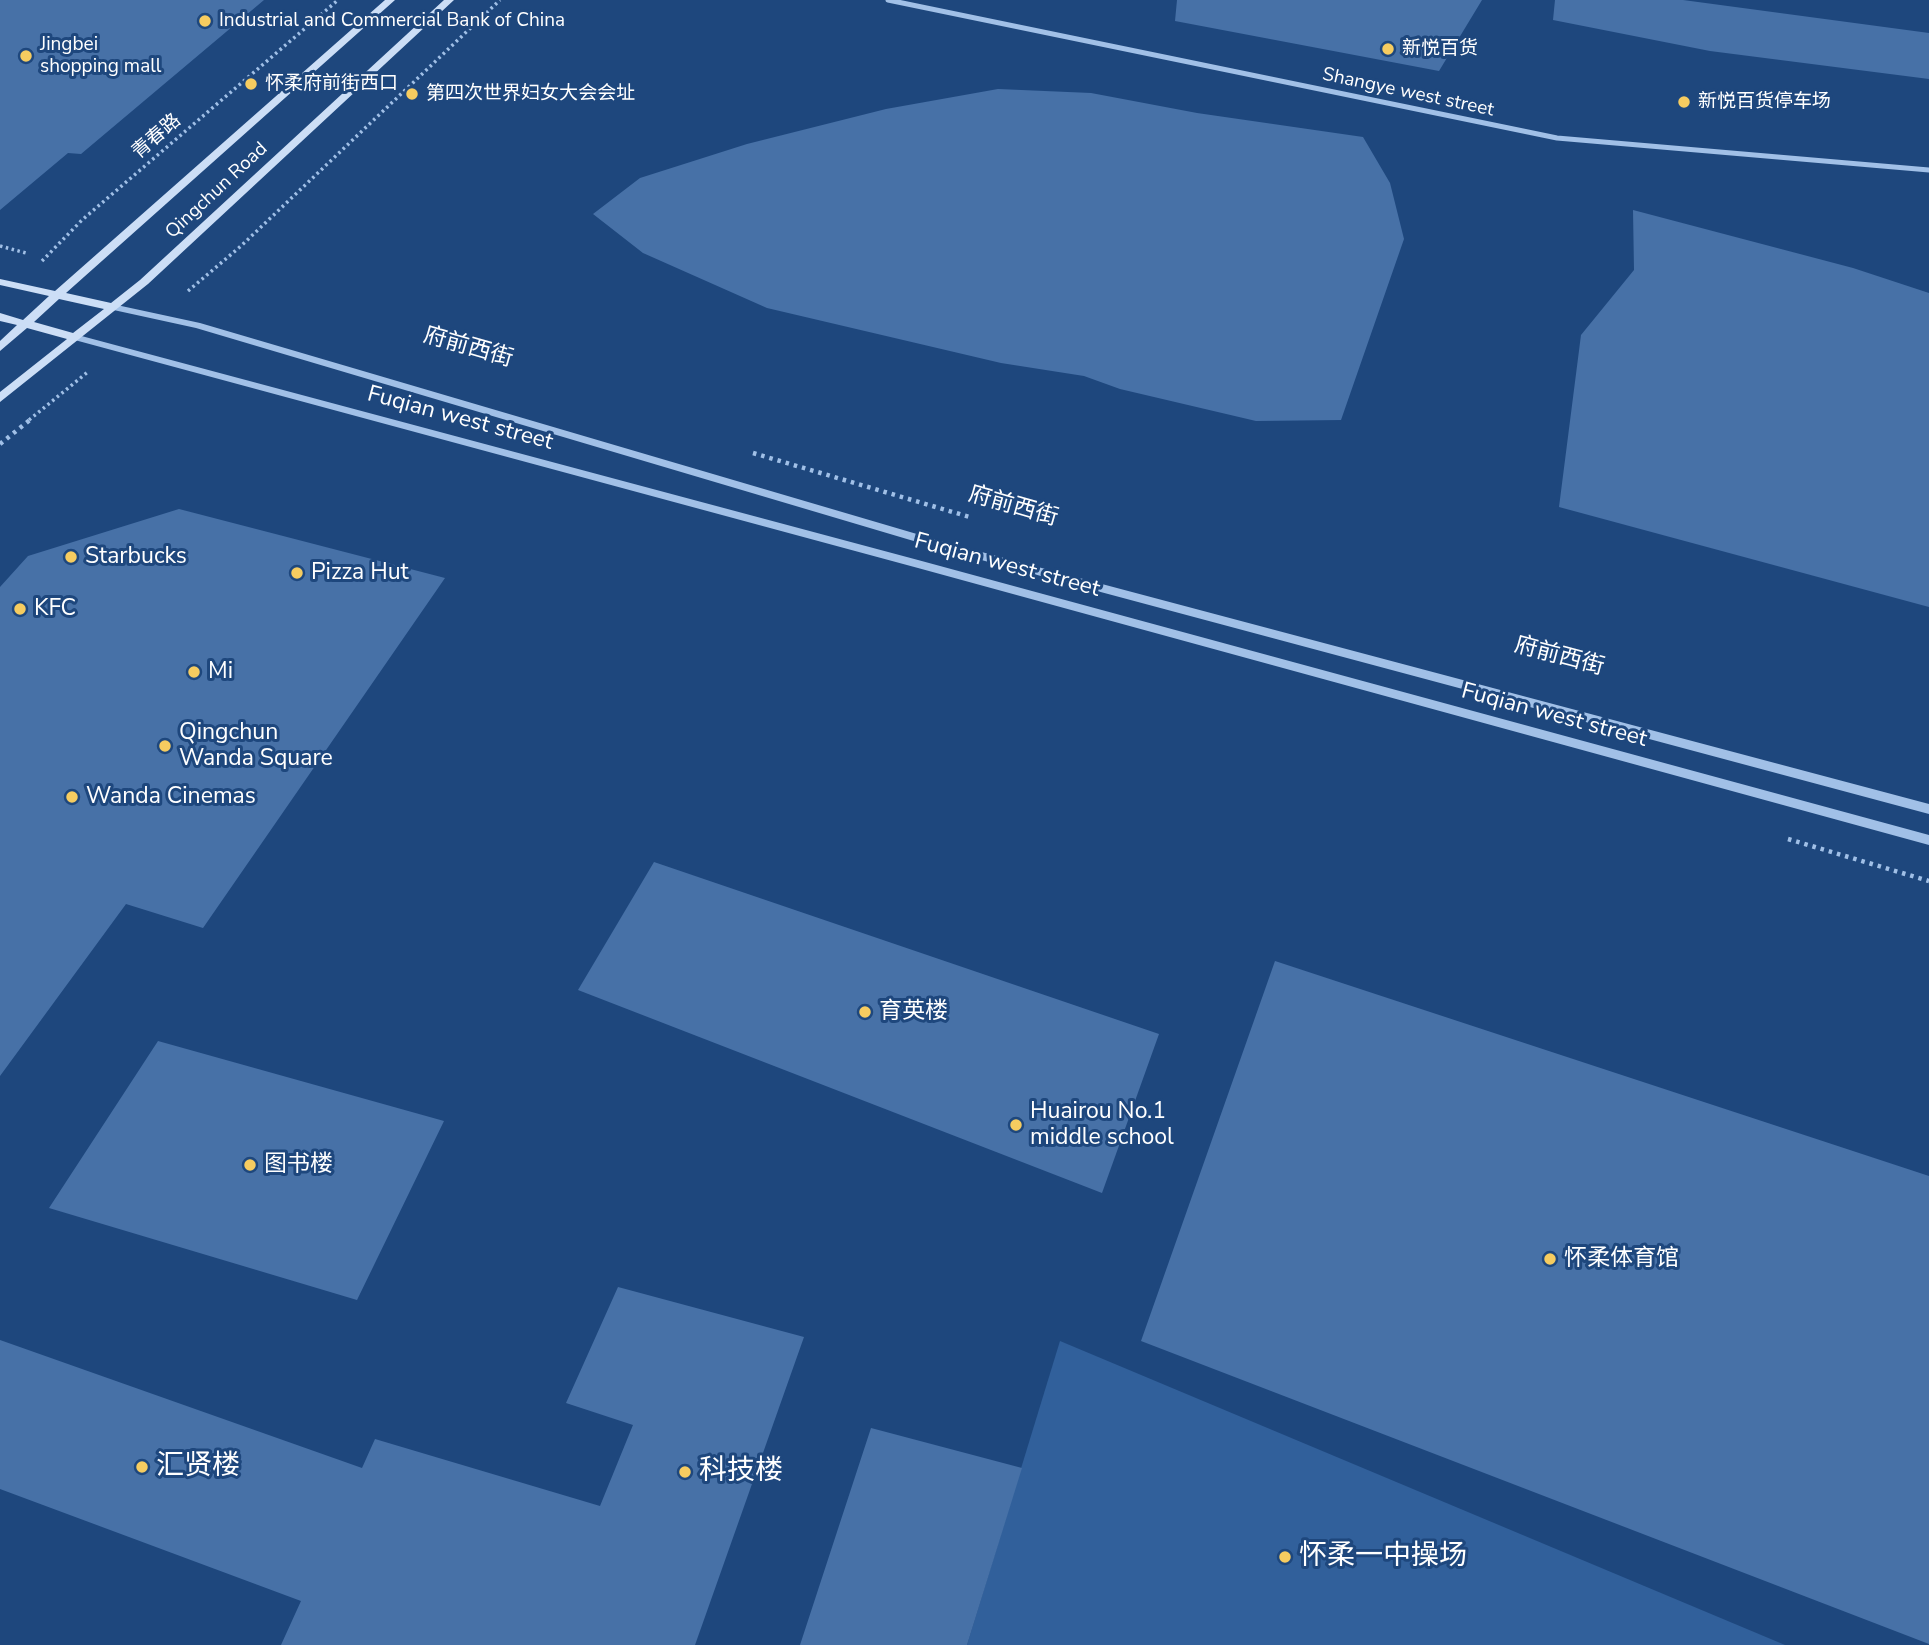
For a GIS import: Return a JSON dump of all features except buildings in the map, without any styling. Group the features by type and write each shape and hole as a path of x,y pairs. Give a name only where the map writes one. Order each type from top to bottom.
{"main road":[{"name":"Qingchun Road","path":"0,347 390,0"},
{"name":"Qingchun Road","path":"0,398 144,282 449,0"},
{"path":"0,282 112,307"},
{"path":"0,317 74,337"}],"street":[{"name":"Shangye west street","path":"888,0 1557,138 1929,170"},
{"path":"112,307 197,325 944,546 1929,809"},
{"name":"Fuqian west street","path":"74,337 905,560 1929,840"}],"path":[{"name":"青春路","path":"14,286 82,220 338,0"},
{"path":"144,282 196,294"},
{"name":"府前西街","path":"740,449 981,520"}],"shaded area":[{"name":"怀柔一中操场","path":"1060,1341 1785,1645 967,1645"}],"place":[{"name":"Industrial and Commercial Bank of China","path":"205,21"},
{"name":"新悦百货","path":"1388,49"},
{"name":"Jingbei shopping mall","path":"26,56"},
{"name":"怀柔府前街西口","path":"251,84"},
{"name":"第四次世界妇女大会会址","path":"412,94"},
{"name":"新悦百货停车场","path":"1684,102"},
{"name":"Starbucks","path":"71,557"},
{"name":"Pizza Hut","path":"297,573"},
{"name":"KFC","path":"20,609"},
{"name":"Mi","path":"194,672"},
{"name":"Qingchun Wanda Square","path":"165,746"},
{"name":"Wanda Cinemas","path":"72,797"},
{"name":"育英楼","path":"865,1012"},
{"name":"Huairou No.1 middle school","path":"1016,1125"},
{"name":"图书楼","path":"250,1165"},
{"name":"怀柔体育馆","path":"1550,1259"},
{"name":"汇贤楼","path":"142,1467"},
{"name":"科技楼","path":"685,1472"},
{"name":"怀柔一中操场","path":"1285,1557"}]}
